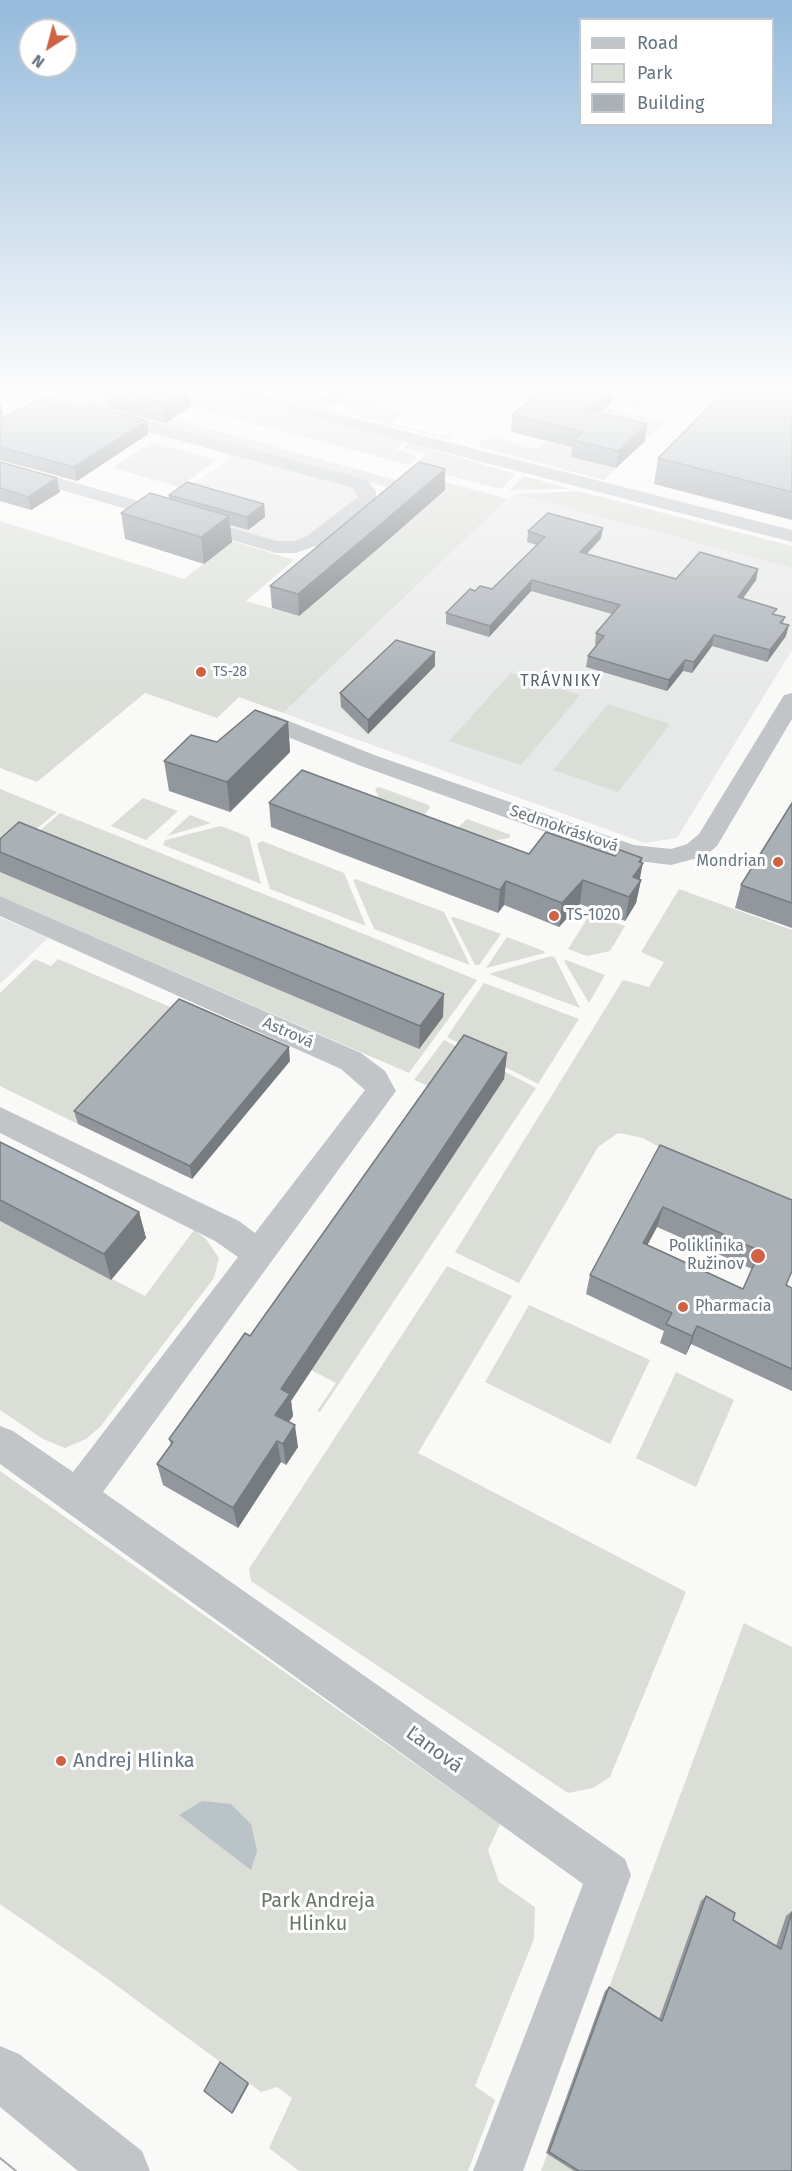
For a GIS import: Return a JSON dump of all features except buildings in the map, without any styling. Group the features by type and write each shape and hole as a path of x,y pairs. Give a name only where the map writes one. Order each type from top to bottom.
{"street":[{"path":"96,494 276,547 296,547 314,540 367,499 367,494"},
{"path":"631,494 792,536"},
{"name":"Sedmokrásková","path":"268,720 369,761 631,853 671,857 696,850 708,840 792,700"},
{"name":"Astrová","path":"0,905 361,1066 374,1079 381,1091 77,1497"},
{"path":"0,1119 227,1231 258,1253"},
{"name":"Ľanová","path":"0,1443 609,1875 498,2171"},
{"path":"0,2073 122,2171"}],"shaded area":[{"path":"180,494 359,496 315,537 284,545 159,509"},
{"path":"514,494 792,568 792,650 677,838 645,843 283,713"},
{"path":"0,917 48,938 0,984"},
{"path":"202,1801 231,1804 251,1824 257,1851 251,1870 179,1815"}],"green space":[{"path":"411,494 491,494 508,499 283,713 239,697 217,718 145,693 37,782 0,768 0,521 184,579 232,541 294,560 246,601 299,616"},
{"path":"515,494 591,494 792,546 792,568"},
{"path":"511,673 580,695 521,765 449,741"},
{"path":"608,704 670,724 618,792 553,770"},
{"path":"379,787 429,805 430,808 416,824 386,814 375,789"},
{"path":"0,789 57,812 0,859"},
{"path":"143,798 178,811 146,840 111,826"},
{"path":"60,813 477,980 409,1073 0,896 0,865"},
{"path":"190,815 211,823 167,836"},
{"path":"467,819 511,835 509,838 469,845 449,836"},
{"path":"221,826 249,837 261,884 163,845 165,840"},
{"path":"262,841 344,873 366,926 270,889 257,844"},
{"path":"353,880 444,912 470,965 374,929"},
{"path":"679,889 792,930 792,1223 643,1138 618,1133 598,1147 519,1283 455,1252 623,980 649,987 664,962 641,952"},
{"path":"590,914 625,926 610,951 587,956 568,949"},
{"path":"454,917 501,934 479,965 475,965 451,918"},
{"path":"507,937 544,951 545,953 486,968"},
{"path":"551,956 555,958 580,1008 489,974"},
{"path":"35,959 51,966 58,959 182,1012 78,1124 0,1086 0,993"},
{"path":"564,961 605,975 589,1003"},
{"path":"484,983 579,1019 538,1084 447,1037"},
{"path":"444,1040 536,1088 320,1412 317,1411 336,1383 311,1370 442,1092 414,1080"},
{"path":"0,1221 145,1296 194,1230 206,1239 219,1258 214,1278 100,1427 86,1439 65,1448 43,1439 0,1410"},
{"path":"447,1266 512,1296 418,1453 686,1592 610,1777 593,1788 568,1793 251,1581 249,1569"},
{"path":"529,1305 650,1360 610,1444 485,1382"},
{"path":"676,1372 734,1400 696,1487 636,1458"},
{"name":"Park Andreja Hlinku","path":"0,1471 500,1824 488,1850 499,1882 535,1907 534,1939 475,2086 495,2100 468,2171 299,2171 269,2148 292,2098 277,2087 261,2092 105,1977 0,1904"},
{"path":"744,1623 792,1647 792,2171 541,2171"}],"tram line":[{"path":"0,2158 16,2171"}],"place":[{"name":"TS-28","path":"201,672"},
{"name":"Mondrian","path":"778,862"},
{"name":"TS-1020","path":"554,916"},
{"name":"Poliklinika Ružinov","path":"758,1256"},
{"name":"Pharmacia","path":"683,1307"},
{"name":"Andrej Hlinka","path":"61,1761"}],"district":[{"name":"TRÁVNIKY","path":"561,682"}]}
